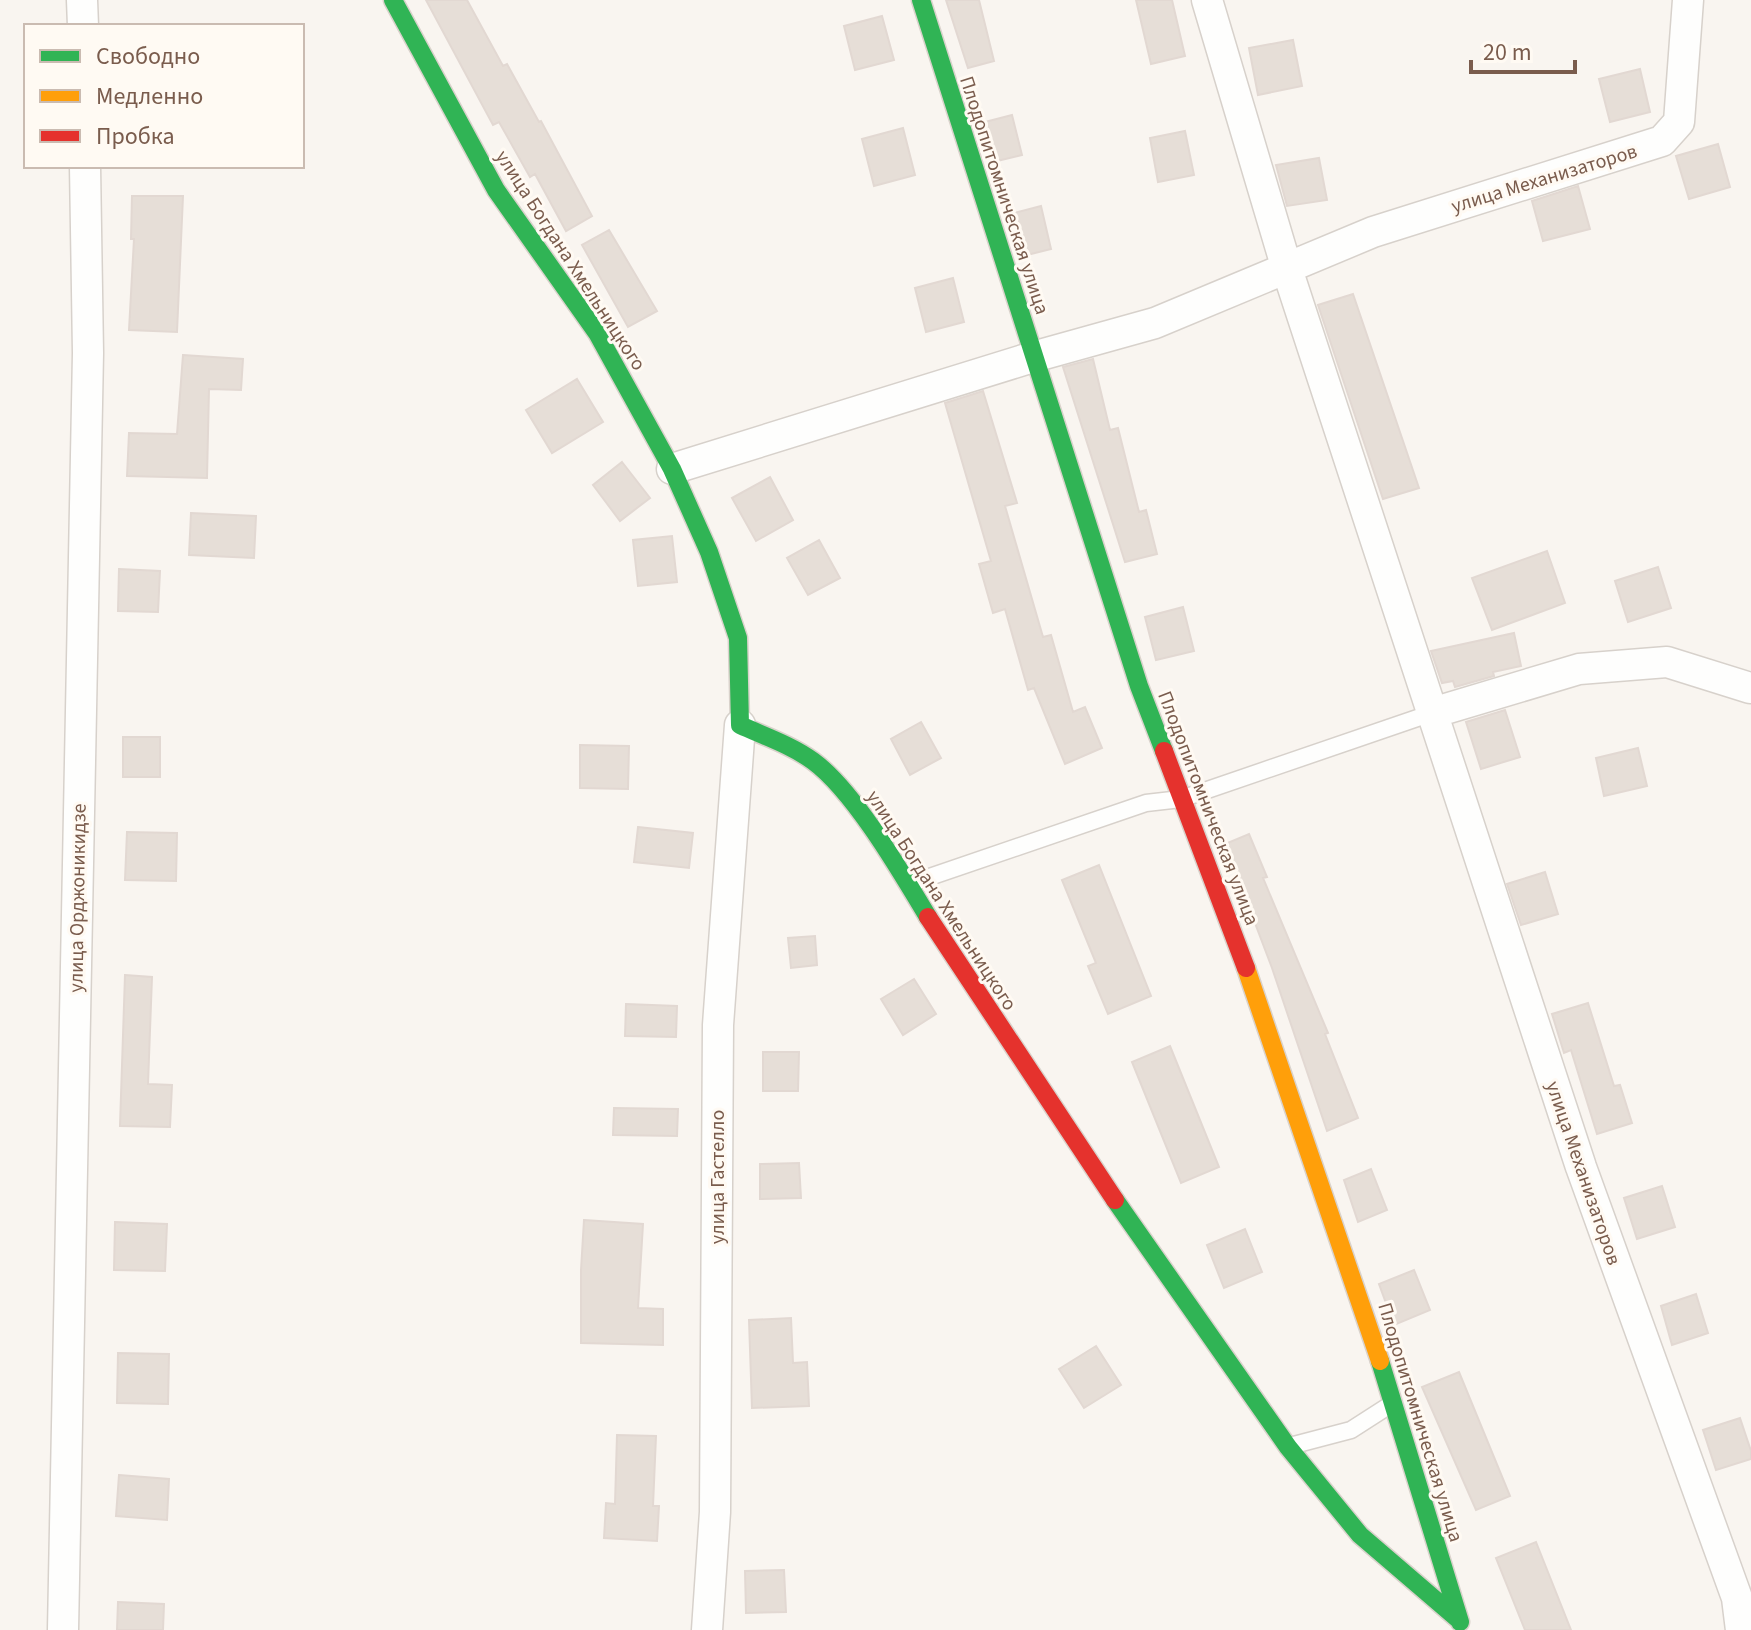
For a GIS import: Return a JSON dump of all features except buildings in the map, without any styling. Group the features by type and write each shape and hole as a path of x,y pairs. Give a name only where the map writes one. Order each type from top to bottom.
{"street":[{"path":"82,0 83,24"},
{"name":"улица Богдана Хмельницкого","path":"393,0 496,190 597,333 672,469 709,552 738,638 740,725 814,762 850,799 1132,1227 1288,1447 1360,1535 1461,1625"},
{"name":"Плодопитомническая улица","path":"921,0 1139,686 1249,976 1394,1402 1461,1625"},
{"name":"улица Механизаторов","path":"1207,0 1287,269 1432,713 1581,1167 1737,1598 1741,1630"},
{"name":"улица Механизаторов","path":"1287,269 1373,232 1662,141 1679,122 1688,0"},
{"name":"улица Орджоникидзе","path":"63,1630 88,353 85,168"},
{"path":"672,469 1033,357 1155,323 1287,269"},
{"path":"1432,713 1579,669 1667,662 1750,688"},
{"name":"улица Гастелло","path":"707,1630 715,1512 718,1025 740,725"}],"lane":[{"path":"908,884 1146,803 1181,799 1432,713"},
{"path":"1288,1447 1351,1430 1394,1402"}],"traffic: fast":[{"path":"393,0 496,190 597,333 672,469 709,552 738,638 740,725 796,750 829,774 876,833 928,917"},
{"path":"921,0 1139,686 1164,751"},
{"path":"1115,1200 1288,1447 1360,1535 1459,1620"},
{"path":"1380,1361 1460,1622"}],"traffic: slow":[{"path":"1246,968 1380,1361"}],"traffic: jam":[{"path":"1164,751 1246,968"},
{"path":"928,917 1115,1200"}]}
